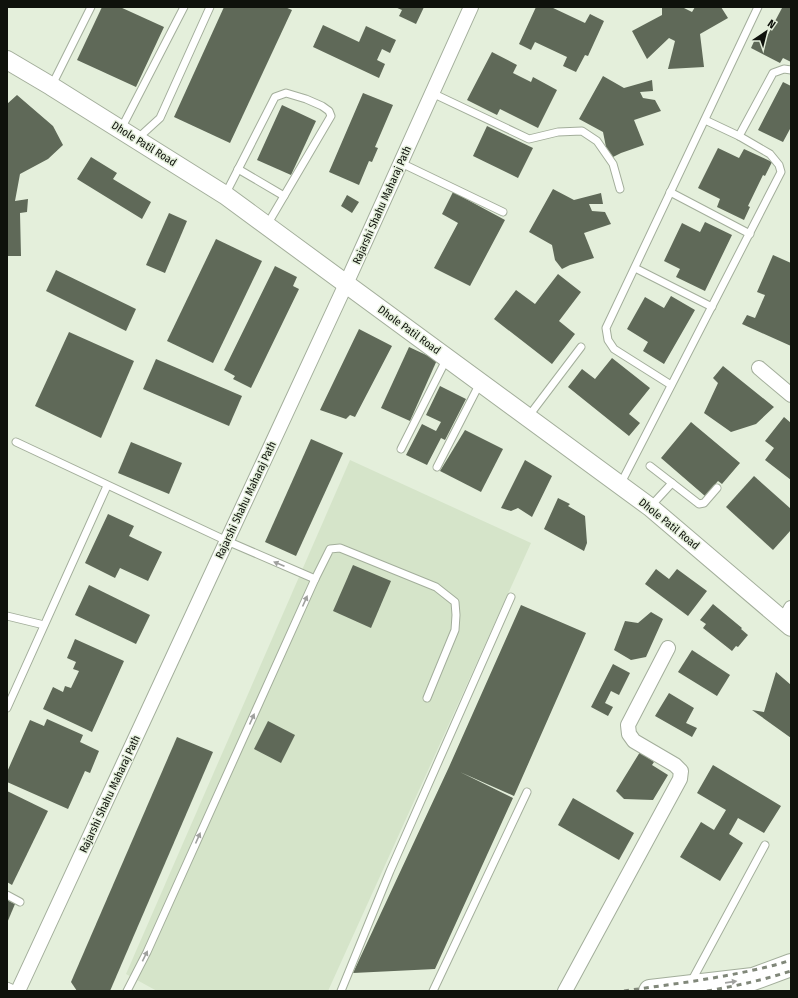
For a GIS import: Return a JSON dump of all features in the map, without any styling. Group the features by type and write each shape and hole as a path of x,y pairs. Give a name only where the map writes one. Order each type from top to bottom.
{"highway":[{"path":"650,991 753,979 791,965"}],"street":[{"name":"Rajarshi Shahu Maharaj Path","path":"18,991 346,284 471,7"},
{"name":"Dhole Patil Road","path":"7,60 52,86 225,195 650,507 789,619"},
{"path":"759,368 791,395"},
{"path":"565,991 680,780 681,771 675,765 634,741 629,734 628,725 668,648"}],"lane":[{"path":"52,86 90,7"},
{"path":"121,130 184,7"},
{"path":"137,140 160,118 210,7"},
{"path":"671,385 614,349 608,340 606,328 758,7"},
{"path":"739,136 773,73 784,69 791,70"},
{"path":"225,195 275,98 286,93 322,106 329,111 331,116 267,226"},
{"path":"432,93 529,139 558,132 582,131 597,141 613,164 620,189"},
{"path":"620,485 781,172 779,165 770,154 739,136 705,120"},
{"path":"401,163 503,212"},
{"path":"238,169 284,196"},
{"path":"670,192 750,234"},
{"path":"635,268 712,307"},
{"path":"527,418 581,347"},
{"path":"401,449 447,358"},
{"path":"437,467 480,383"},
{"path":"16,442 227,541 315,579"},
{"path":"650,466 699,504 704,503 717,488"},
{"path":"650,507 672,483"},
{"path":"7,708 107,486"},
{"path":"127,991 147,952 315,579 330,549 340,548 436,587 455,602 455,630 427,698"},
{"path":"341,991 390,871 510,597"},
{"path":"7,616 44,626"},
{"path":"433,991 527,792"},
{"path":"689,987 766,845"},
{"path":"7,895 20,902"},
{"path":"7,986 18,991"}],"shaded area":[{"path":"350,460 531,543 328,991 157,991 126,974"}],"building":[{"path":"102,7 120,7 164,27 136,87 77,60"},
{"path":"224,7 285,7 292,10 230,143 174,117"},
{"path":"395,7 424,7 416,24 399,16 402,10"},
{"path":"536,7 551,7 585,23 590,14 604,21 588,56 585,55 576,72 563,66 567,57 535,42 531,50 519,44"},
{"path":"662,7 684,7 692,12 695,7 721,7 728,18 700,34 704,67 668,69 675,41 669,38 647,59 632,31 662,15"},
{"path":"779,7 791,7 791,62 783,58 780,63 751,48 757,35 765,40 782,8"},
{"path":"323,25 359,42 366,26 396,40 390,53 382,49 377,60 385,64 379,78 313,47"},
{"path":"492,52 517,65 513,73 531,82 533,77 557,90 538,128 500,109 497,115 467,100"},
{"path":"603,76 624,88 652,80 653,91 640,92 643,98 655,100 661,111 634,120 644,145 613,157 606,147 603,132 579,119"},
{"path":"783,82 791,86 791,130 790,129 783,142 758,130"},
{"path":"363,93 393,105 375,147 378,148 372,162 369,161 359,185 329,172"},
{"path":"17,95 53,126 63,145 48,159 20,174 15,201 28,199 27,212 20,213 21,256 7,256 7,104"},
{"path":"282,105 316,121 291,175 257,160"},
{"path":"487,126 533,148 518,178 473,156"},
{"path":"718,148 739,158 744,149 772,162 765,176 763,175 748,206 750,207 744,220 717,207 720,199 698,188"},
{"path":"91,157 117,173 113,179 151,202 142,219 77,179"},
{"path":"553,189 574,200 601,193 603,204 589,204 592,211 605,212 611,224 584,233 594,258 562,269 555,260 552,245 529,232"},
{"path":"453,192 505,220 470,286 434,268 458,223 442,214"},
{"path":"347,195 359,202 352,213 341,206"},
{"path":"169,213 187,221 165,273 146,265"},
{"path":"705,222 732,235 705,291 676,277 680,269 664,261 682,223 700,232"},
{"path":"216,239 262,261 213,363 167,341"},
{"path":"773,255 791,263 791,346 742,324 747,315 755,318 765,295 757,292"},
{"path":"275,266 297,277 293,286 299,289 251,388 233,379 235,376 224,370"},
{"path":"56,270 136,309 126,331 46,291"},
{"path":"558,274 581,292 559,321 575,334 552,364 494,319 516,290 535,304"},
{"path":"671,296 695,310 664,364 643,351 648,342 627,329 645,297 664,308"},
{"path":"359,329 392,346 355,417 350,415 346,419 320,410"},
{"path":"69,332 134,361 101,438 35,406"},
{"path":"409,347 437,360 410,421 381,408"},
{"path":"612,358 650,388 629,414 640,423 629,436 568,387 582,369 595,379"},
{"path":"156,359 242,396 229,426 143,389"},
{"path":"723,366 774,407 756,424 731,432 704,413 718,383 713,378"},
{"path":"440,386 466,399 445,440 441,438 427,465 406,455 422,424 436,431 441,422 426,415"},
{"path":"784,417 791,423 791,480 765,460 774,448 765,441"},
{"path":"691,422 740,463 722,484 718,481 705,496 661,458"},
{"path":"465,430 503,449 481,492 440,471"},
{"path":"311,439 343,453 296,556 265,542"},
{"path":"131,442 182,463 169,494 118,473"},
{"path":"525,460 552,476 532,517 518,508 511,511 501,508"},
{"path":"754,476 791,509 791,530 773,550 726,507"},
{"path":"558,498 570,504 568,506 585,516 587,543 584,551 544,529"},
{"path":"108,514 134,526 129,536 162,552 148,581 120,568 115,578 85,563"},
{"path":"353,565 391,581 371,628 333,611"},
{"path":"656,569 669,579 677,569 707,591 688,616 645,584"},
{"path":"89,585 150,615 136,644 75,615"},
{"path":"713,604 742,628 741,629 748,635 738,647 736,646 732,651 703,628 706,624 700,620"},
{"path":"521,605 586,633 514,796 460,772 513,798 435,969 353,973 449,767"},
{"path":"651,612 663,619 646,657 631,660 614,650 625,621 638,623"},
{"path":"75,639 124,661 92,732 43,709 53,687 63,692 65,686 71,688 79,671 73,669 76,662 67,658"},
{"path":"692,650 730,675 717,696 678,672"},
{"path":"613,664 630,673 619,695 611,691 605,703 613,707 608,716 591,707"},
{"path":"776,672 791,685 791,738 752,710 764,712"},
{"path":"669,693 694,708 686,723 697,728 692,737 655,716"},
{"path":"47,719 83,735 80,742 99,751 90,773 85,771 68,809 7,782 7,772 30,720 44,726"},
{"path":"268,721 295,735 281,763 254,749"},
{"path":"177,737 213,752 110,991 77,991 71,982"},
{"path":"640,752 654,762 652,765 668,775 653,800 624,799 616,791"},
{"path":"713,765 781,806 764,833 738,818 729,834 743,843 720,881 680,857 701,822 714,830 726,810 697,793"},
{"path":"7,791 48,811 12,885 7,882"},
{"path":"573,798 634,833 619,860 558,825"},
{"path":"7,900 15,904 7,923"}],"railway":[{"path":"624,991 718,977 765,968 791,960"},
{"path":"707,991 791,971"}]}
